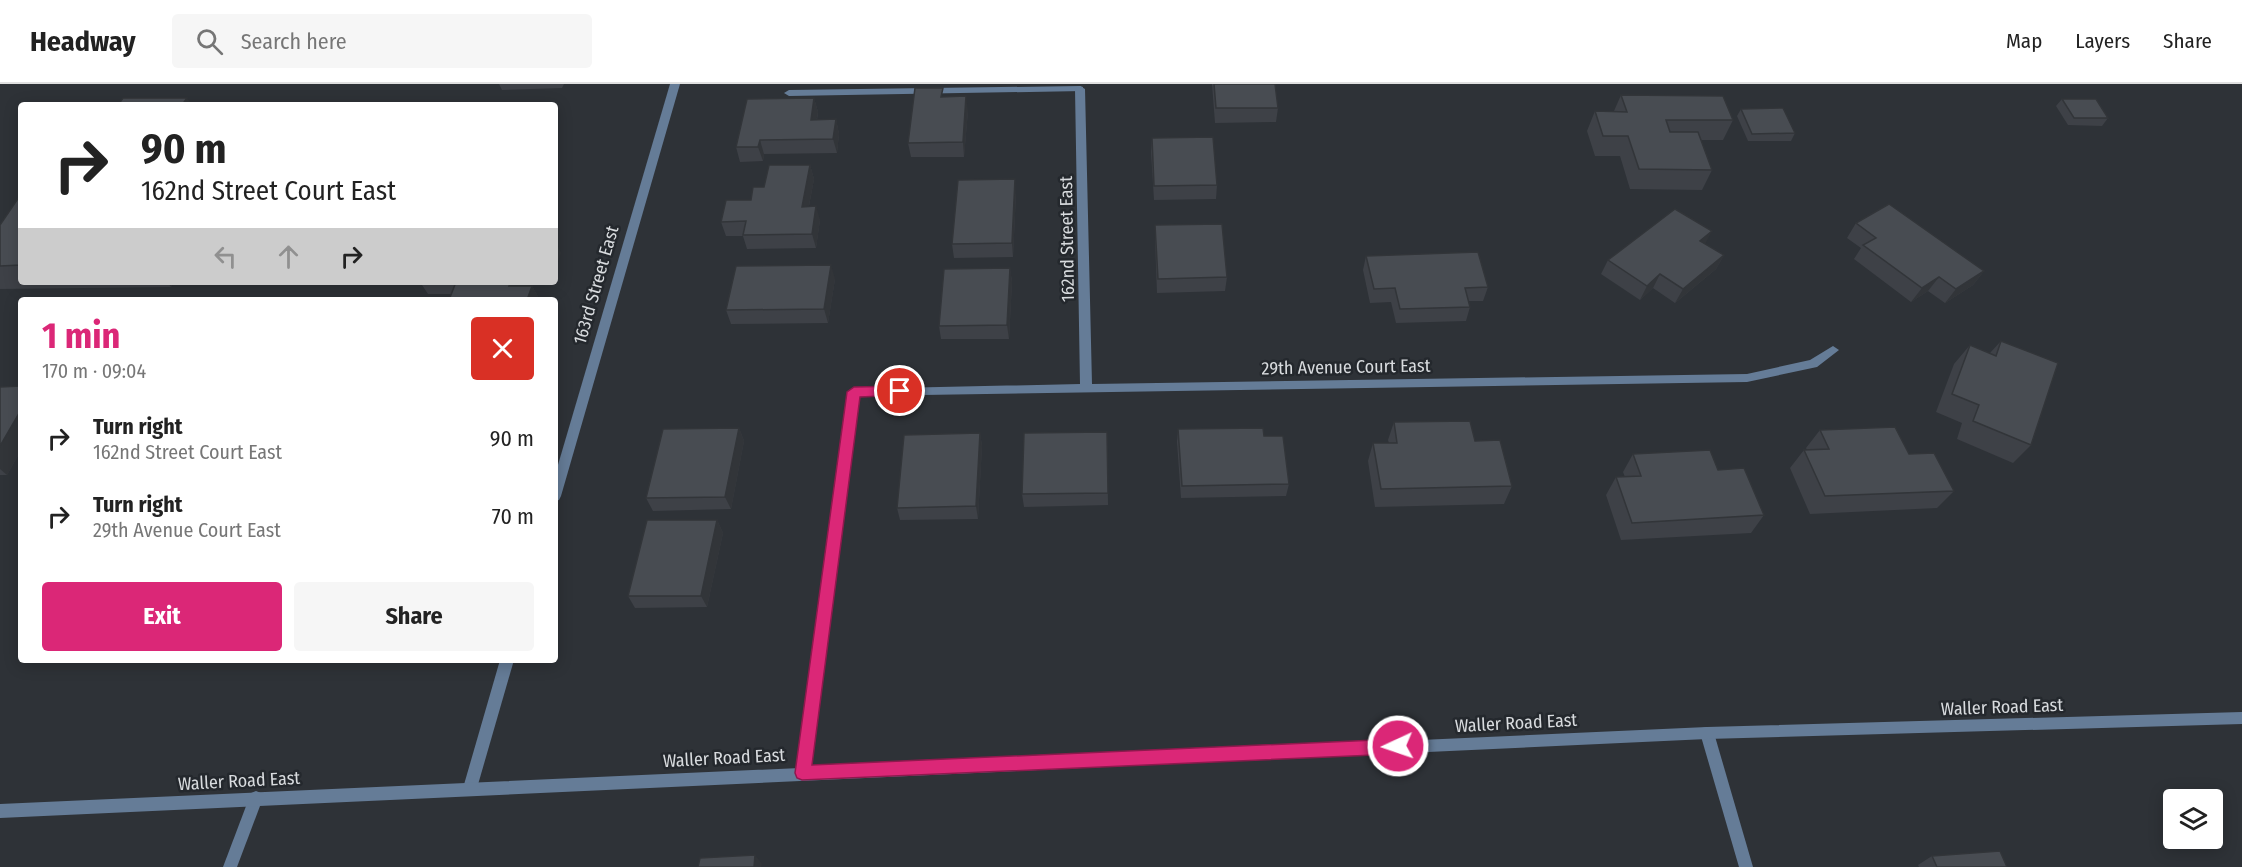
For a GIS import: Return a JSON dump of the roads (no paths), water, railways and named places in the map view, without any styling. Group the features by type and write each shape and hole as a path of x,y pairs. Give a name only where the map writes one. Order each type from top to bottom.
{"street":[{"name":"163rd Street East","path":"558,486 675,84"},
{"name":"162nd Street East","path":"789,93 1080,89 1086,388"},
{"name":"29th Avenue Court East","path":"802,773 854,392 1748,378 1813,364 1833,350"},
{"path":"470,788 506,663"},
{"name":"Waller Road East","path":"0,811 1707,733 2242,718"},
{"path":"1707,733 1746,867"},
{"path":"230,867 256,798"}]}
